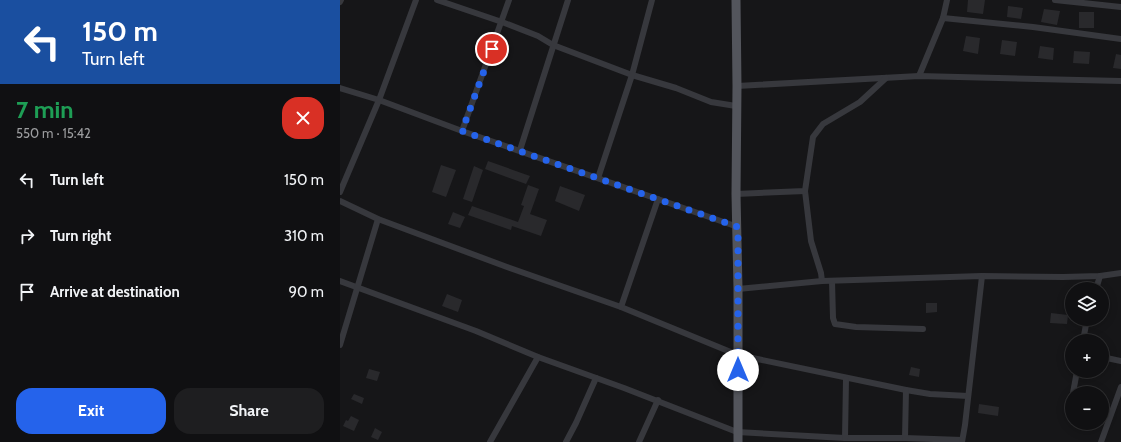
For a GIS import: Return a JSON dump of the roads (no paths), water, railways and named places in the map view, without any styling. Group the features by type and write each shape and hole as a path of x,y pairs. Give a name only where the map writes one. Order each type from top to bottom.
{"main road":[{"path":"736,0 738,442"}],"street":[{"path":"340,192 379,100 416,0"},
{"path":"437,0 502,22 538,36 553,45 632,75 676,88 711,102 736,106"},
{"path":"462,131 509,0"},
{"path":"520,150 553,45 558,37 568,0"},
{"path":"598,178 632,75 652,0"},
{"path":"920,76 943,18 947,0"},
{"path":"1055,0 1121,7"},
{"path":"943,18 1033,27 1121,39"},
{"path":"737,86 920,76 1121,81"},
{"path":"822,281 811,241 805,191 813,137 823,124 860,102 886,78"},
{"path":"340,88 379,100 462,131 738,227"},
{"path":"736,194 805,191"},
{"path":"621,307 658,199"},
{"path":"340,201 378,219 621,307 738,355 846,379 906,390 930,394 968,396"},
{"path":"340,345 378,219"},
{"path":"738,289 822,281 982,276 1063,278 1121,273"},
{"path":"340,281 476,330 538,357 658,400 738,432 844,438 905,438 962,441 982,276"},
{"path":"1098,282 1100,276"},
{"path":"832,281 833,318 835,324 856,327 923,329"},
{"path":"490,442 538,357"},
{"path":"1109,358 1121,361"},
{"path":"566,442 596,378"},
{"path":"844,438 846,379"},
{"path":"1101,442 1121,387"},
{"path":"905,438 906,390"},
{"path":"639,442 658,400"}]}
